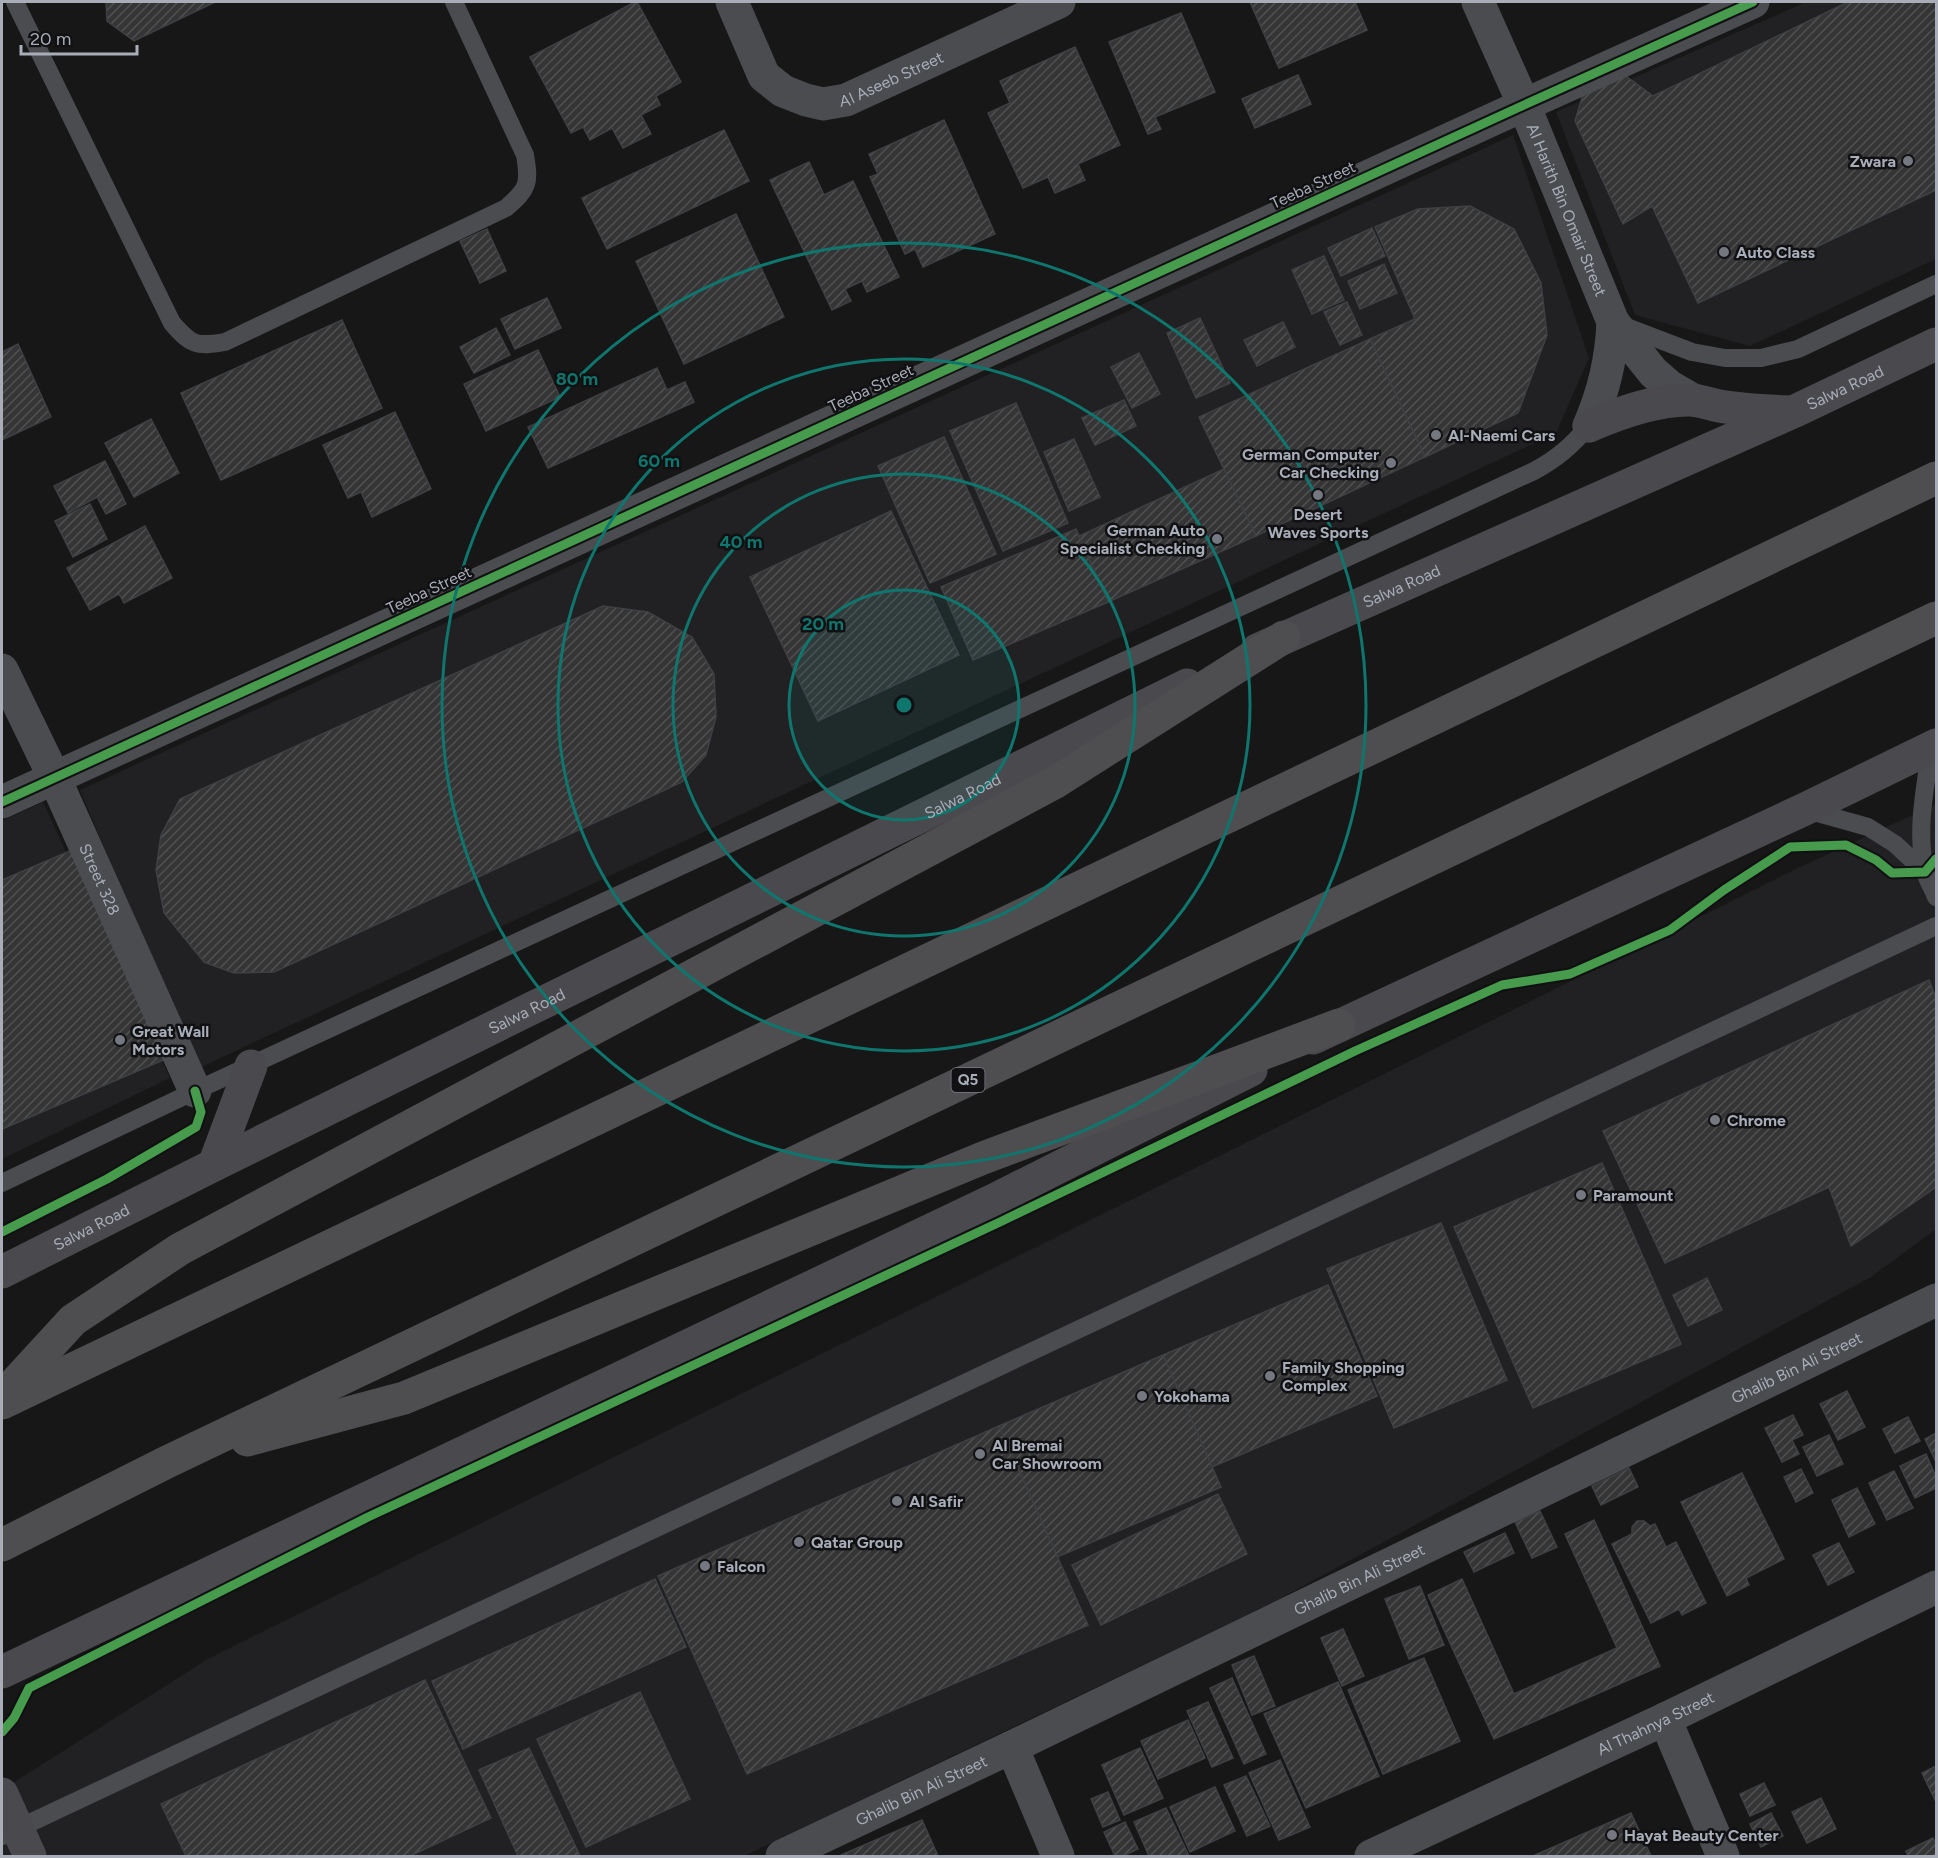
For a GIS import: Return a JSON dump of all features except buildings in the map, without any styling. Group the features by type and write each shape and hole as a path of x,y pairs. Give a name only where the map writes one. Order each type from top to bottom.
{"highway":[{"path":"2,1403 1936,478"},
{"name":"Q5","path":"2,1545 167,1462 1936,618"},
{"path":"2,1398 73,1320 180,1249 1054,783 1284,637"},
{"path":"167,1462 404,1398 983,1158 1340,1025"}],"main road":[{"name":"Salwa Road","path":"2,1272 1284,637 1793,412 1936,344"},
{"path":"1589,426 1614,415 1640,408 1666,402 1693,400 1743,409 1793,412"},
{"path":"2,1697 8,1669 994,1200 1340,1025 1934,747"},
{"path":"214,1165 251,1066"},
{"path":"2,1794 17,1841"}],"street":[{"name":"Al Aseeb Street","path":"732,2 764,76 783,91 823,104 846,100 1059,2"},
{"name":"Al Harith Bin Omair Street","path":"1478,2 1524,105 1613,322 1653,372 1669,386 1693,400"},
{"name":"Teeba Street","path":"2,802 1753,2"},
{"name":"Al Harith Bin Omair Street","path":"1589,426 1608,375 1613,322"},
{"name":"Street 328","path":"2,670 55,779 195,1091"},
{"name":"Ghalib Bin Ali Street","path":"782,1857 1936,1300"},
{"name":"Al Thahnya Street","path":"1371,1857 1665,1719 1936,1587"},
{"path":"1665,1719 1723,1857"},
{"path":"1012,1747 1058,1857"}],"lane":[{"path":"15,2 172,323 185,339 205,345 225,342 506,208 521,195 529,176 525,155 454,2"},
{"path":"1613,322 1692,352 1725,358 1761,358 1798,349 1936,284"},
{"path":"2,1183 195,1091 1533,471 1570,447 1589,426"},
{"path":"1934,747 1924,795 1921,831 1925,872 1936,897"},
{"path":"1805,809 1868,827 1894,844 1925,872"},
{"path":"17,1841 1936,926"}],"shaded area":[{"path":"1806,2 1936,2 1936,259 1750,346 1635,315 1556,112"},
{"path":"1513,135 1589,358 1556,433 197,1069 80,790"},
{"path":"43,802 170,1078 2,1159 2,821"},
{"path":"1936,804 1936,1229 1871,1277 1268,1605 744,1856 2,1856 2,1790 208,1659 1798,868"}],"cycle path":[{"path":"2,802 1753,2"},
{"path":"2,1732 14,1718 29,1688 368,1517 1000,1222 1355,1051 1502,985 1570,974 1670,930 1724,890 1790,847 1846,845 1876,860 1892,873 1925,872 1936,859"},
{"path":"2,1232 107,1179 196,1127 201,1112 195,1091"}],"place":[{"name":"Zwara","path":"1908,161"},
{"name":"Auto Class","path":"1724,252"},
{"name":"Al-Naemi Cars","path":"1436,435"},
{"name":"German Computer Car Checking","path":"1391,463"},
{"name":"Desert Waves Sports","path":"1318,495"},
{"name":"German Auto Specialist Checking","path":"1217,539"},
{"name":"Great Wall Motors","path":"120,1040"},
{"name":"Chrome","path":"1715,1120"},
{"name":"Paramount","path":"1581,1195"},
{"name":"Family Shopping Complex","path":"1270,1376"},
{"name":"Yokohama","path":"1142,1396"},
{"name":"Al Bremai Car Showroom","path":"980,1454"},
{"name":"Al Safir","path":"897,1501"},
{"name":"Qatar Group","path":"799,1542"},
{"name":"Falcon","path":"705,1566"},
{"name":"Hayat Beauty Center","path":"1612,1835"}]}
